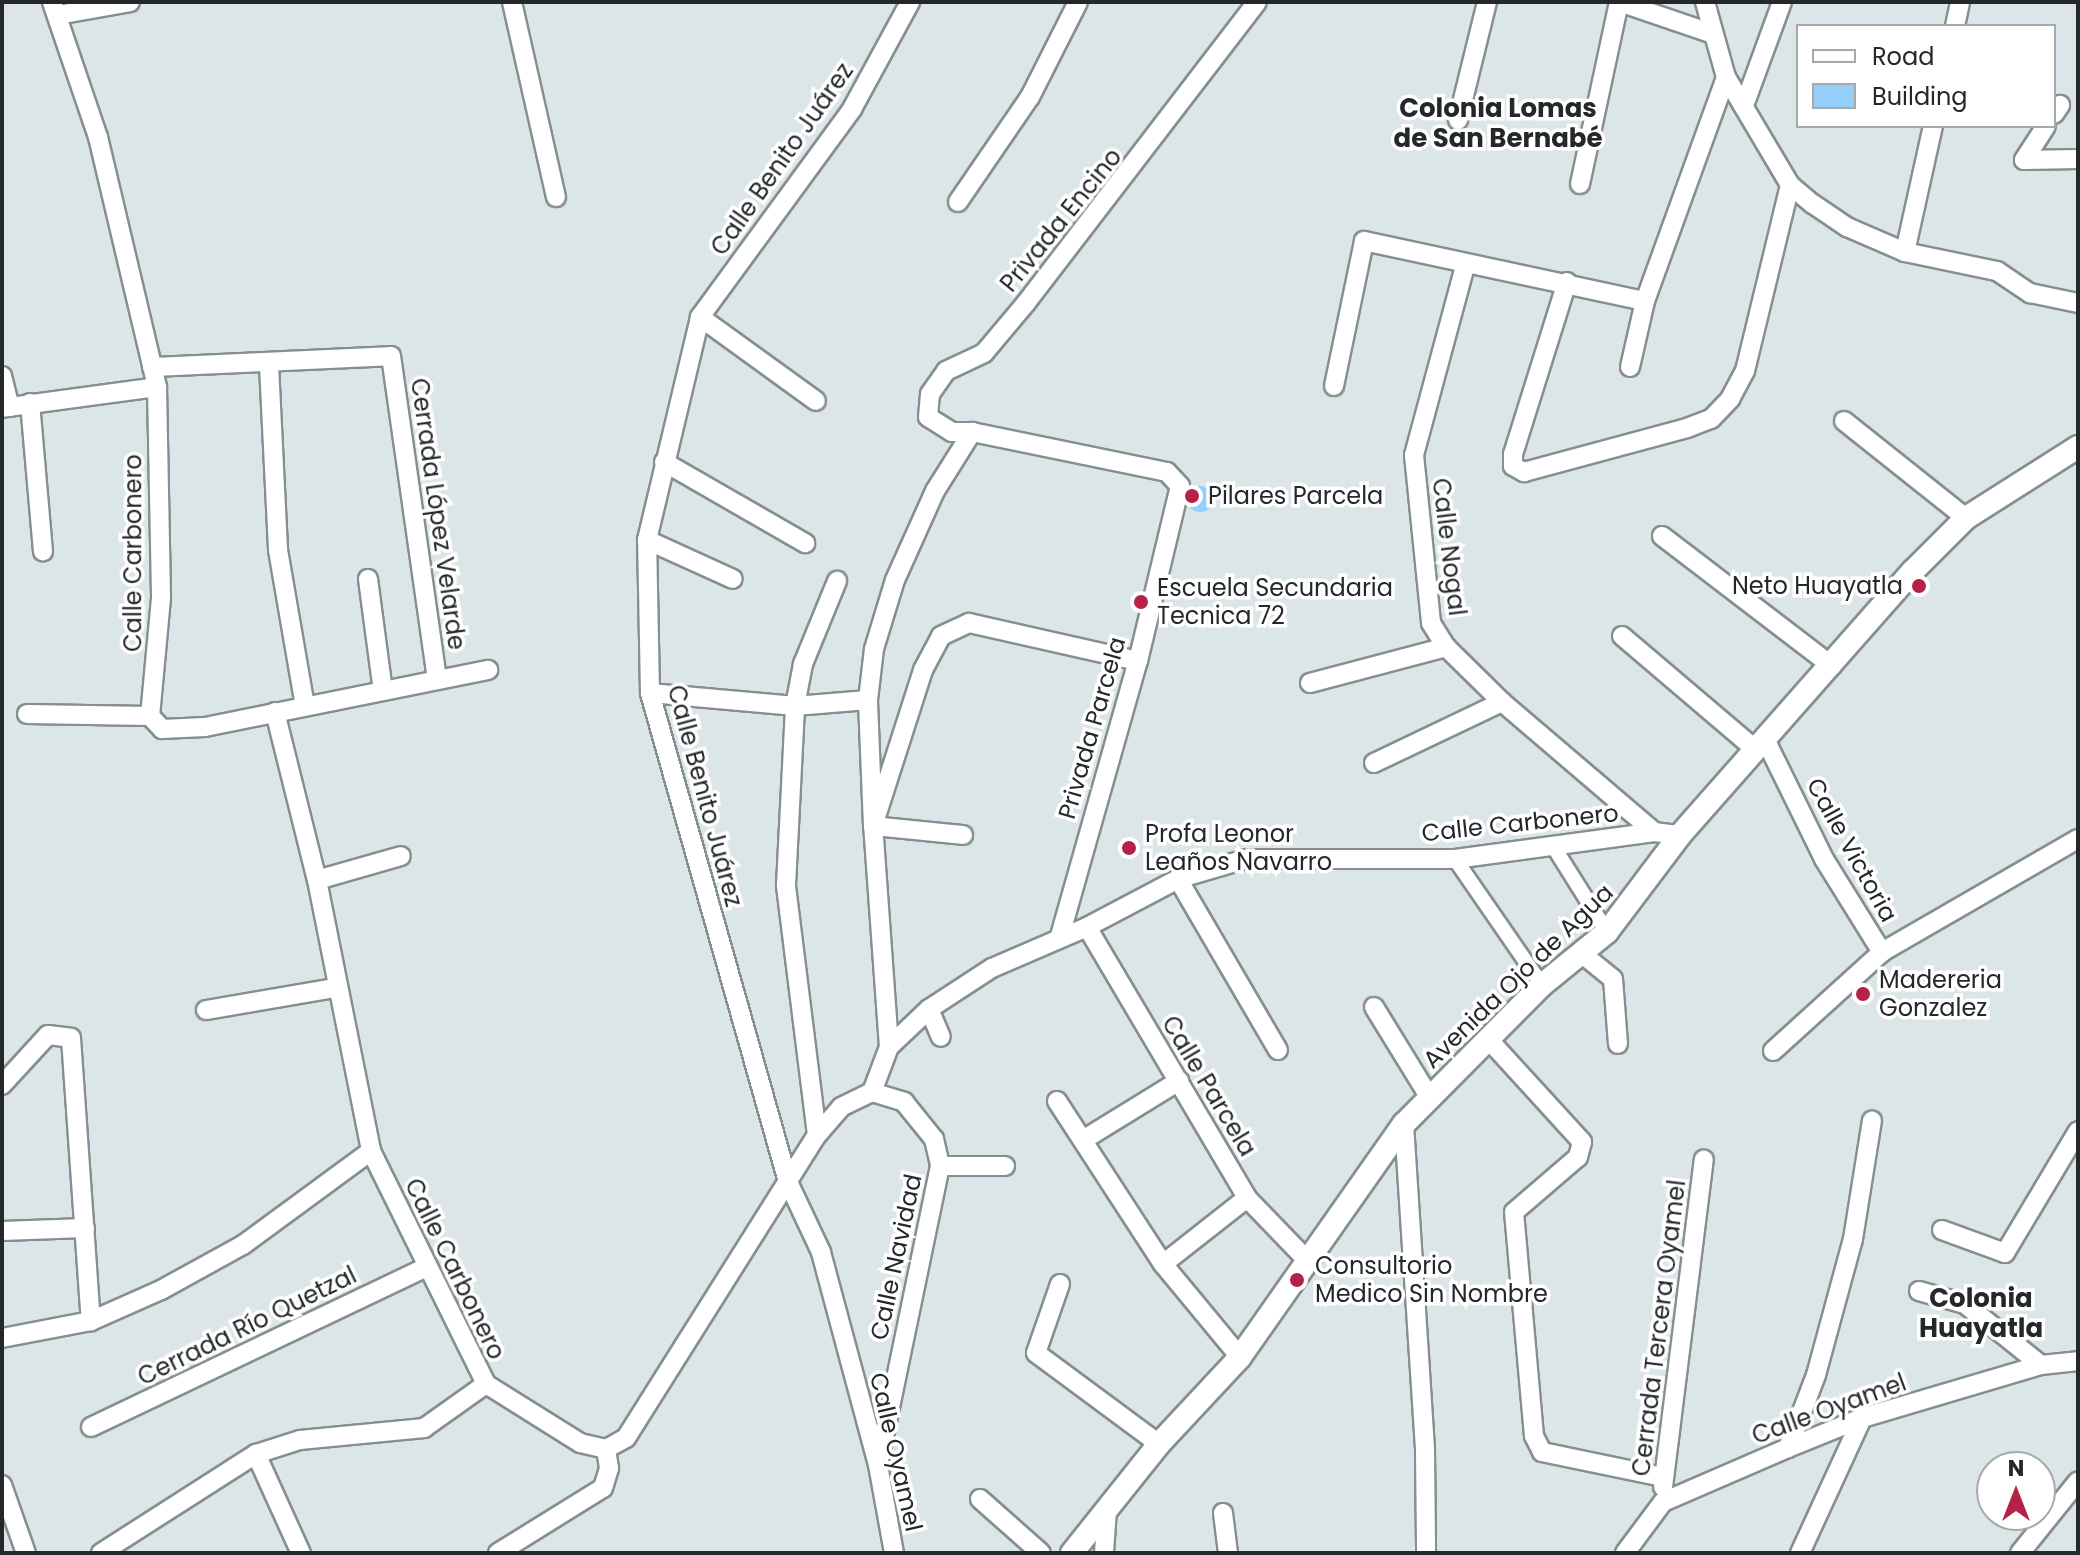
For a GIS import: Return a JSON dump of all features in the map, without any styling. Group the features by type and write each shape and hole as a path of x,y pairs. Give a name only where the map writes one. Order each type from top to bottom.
{"street":[{"path":"55,8 130,2"},
{"path":"512,2 556,197"},
{"name":"Calle Benito Juárez","path":"788,1182 650,693 647,540 700,317 852,109 910,2"},
{"path":"958,202 1030,97 1078,2"},
{"name":"Privada Encino","path":"972,432 952,432 928,417 930,394 946,371 984,353 1026,303 1257,2"},
{"path":"1458,120 1487,2"},
{"path":"1580,184 1619,2 1710,33"},
{"path":"1705,2 1710,33 1726,77 1745,103 1790,185 1847,227 1905,252 1997,271 2030,293 2078,303"},
{"path":"1745,103 1782,2"},
{"path":"1955,24 1960,2"},
{"name":"Calle Carbonero","path":"55,8 98,137 157,387 161,598 150,716"},
{"path":"1630,367 1645,301 1726,77"},
{"path":"1905,252 1933,128"},
{"path":"2045,128 2024,160 2078,159"},
{"path":"1567,282 1513,454 1513,466 1524,472 1549,469 1711,419 1730,399 1745,371 1790,185"},
{"path":"1334,386 1364,241 1465,266 1567,282 1645,301"},
{"name":"Calle Nogal","path":"1465,266 1414,455 1431,623 1446,647 1502,702 1654,832"},
{"path":"700,317 816,401"},
{"name":"Cerrada López Velarde","path":"152,367 269,365 391,356 437,678"},
{"path":"269,365 278,550 305,706"},
{"path":"2,376 6,407 157,387"},
{"path":"30,403 43,551"},
{"path":"1844,421 1966,518"},
{"path":"889,1047 873,826 868,700 874,649 895,580 935,491 972,432"},
{"name":"Privada Parcela","path":"972,432 1167,472 1180,486 1138,661 1060,936"},
{"name":"Avenida Ojo de Agua","path":"1072,1553 1159,1444 1240,1357 1305,1258 1404,1124 1542,985 1607,932 1680,835 1966,518 2078,447"},
{"path":"664,462 805,543"},
{"path":"1662,536 1832,666"},
{"path":"647,540 733,579"},
{"path":"368,579 383,691"},
{"path":"817,1135 786,885 795,706 803,664 837,581"},
{"path":"873,826 923,670 941,636 969,623 1138,661"},
{"path":"1622,636 1762,746"},
{"path":"1310,683 1446,647"},
{"path":"27,714 150,716 170,729 275,712 488,670"},
{"path":"650,693 795,706 868,700"},
{"path":"1374,763 1502,702"},
{"name":"Calle Carbonero","path":"275,712 317,880 335,988 371,1151 424,1268 486,1384 580,1443 606,1449"},
{"name":"Calle Victoria","path":"1762,746 1824,859 1882,952 2078,839"},
{"path":"873,826 963,835"},
{"name":"Calle Carbonero","path":"872,1092 889,1047 929,1009 992,968 1060,936 1087,927 1178,879 1245,859 1455,859 1555,849 1654,832 1680,835"},
{"path":"1555,849 1607,932"},
{"path":"317,880 401,856"},
{"path":"1455,859 1542,985"},
{"path":"1178,879 1278,1050"},
{"name":"Calle Parcela","path":"1087,927 1247,1198 1305,1258"},
{"path":"1773,1051 1882,952"},
{"path":"1581,953 1613,979 1618,1044"},
{"path":"206,1010 335,988"},
{"path":"1374,1007 1430,1098"},
{"path":"929,1009 941,1037"},
{"path":"2,1085 48,1035 71,1038 91,1321"},
{"path":"1489,1040 1582,1142 1578,1157 1514,1212 1534,1436 1542,1452 1663,1477"},
{"path":"1083,1140 1179,1081"},
{"path":"498,1553 603,1488 609,1468 606,1449 626,1438 736,1255 817,1135 841,1107 872,1092"},
{"name":"Calle Navidad","path":"872,1092 904,1102 934,1139 940,1166 878,1465"},
{"path":"1057,1101 1163,1264 1240,1357"},
{"path":"1788,1448 1816,1375 1853,1239 1872,1121"},
{"path":"1404,1124 1425,1450 1426,1553"},
{"path":"1942,1230 2005,1253 2078,1131"},
{"path":"2,1338 91,1321 243,1245 371,1151"},
{"name":"Cerrada Tercera Oyamel","path":"1663,1502 1663,1477 1688,1319 1704,1160"},
{"path":"940,1166 1005,1166"},
{"name":"Calle Oyamel","path":"788,1182 821,1252 878,1465 894,1553"},
{"path":"1163,1264 1247,1198"},
{"path":"2,1231 85,1228"},
{"name":"Cerrada Río Quetzal","path":"91,1427 424,1268"},
{"path":"1060,1284 1036,1353 1159,1444"},
{"path":"1919,1291 1965,1304 2041,1365"},
{"name":"Calle Oyamel","path":"1625,1553 1663,1502 1788,1448 1862,1418 2041,1365 2078,1361"},
{"path":"101,1553 256,1454 300,1440 424,1428 486,1384"},
{"path":"1800,1553 1862,1418"},
{"path":"256,1454 301,1553"},
{"path":"2020,1553 2078,1481"},
{"path":"2,1485 26,1553"},
{"path":"980,1499 1041,1553"},
{"path":"1104,1553 1107,1509"},
{"path":"1223,1513 1228,1553"}],"building":[{"path":"1200,486 1209,490 1213,499 1209,508 1200,512 1191,508 1187,499 1191,490"}],"place":[{"name":"Pilares Parcela","path":"1192,496"},
{"name":"Neto Huayatla","path":"1919,586"},
{"name":"Escuela Secundaria Tecnica 72","path":"1141,602"},
{"name":"Profa Leonor Leaños Navarro","path":"1129,848"},
{"name":"Madereria Gonzalez","path":"1863,994"},
{"name":"Consultorio Medico Sin Nombre","path":"1297,1280"}],"district":[{"name":"Colonia Lomas de San Bernabé","path":"1498,124"},
{"name":"Colonia Huayatla","path":"1981,1314"}]}
